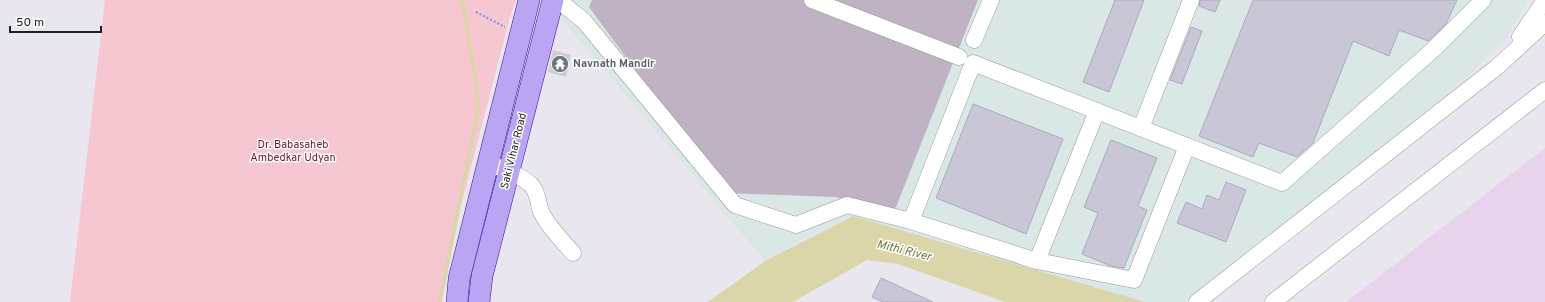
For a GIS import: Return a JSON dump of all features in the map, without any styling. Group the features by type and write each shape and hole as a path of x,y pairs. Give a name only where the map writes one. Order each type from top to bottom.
{"main road":[{"name":"Saki Vihar Road","path":"457,302 459,280 529,0"},
{"name":"Saki Vihar Road","path":"479,302 482,276 553,0"},
{"path":"470,234 491,240"}],"street":[{"path":"558,0 584,21 735,205 796,225 847,205 911,221 1037,262 1134,280 1187,146"},
{"path":"812,0 959,57"},
{"path":"974,40 991,0"},
{"path":"1141,128 1191,0"},
{"path":"911,221 973,63 1282,184 1435,48 1483,0"},
{"path":"1497,67 1545,0"},
{"path":"1197,302 1497,67 1545,22"},
{"path":"1273,302 1545,90"},
{"path":"1037,262 1097,111"},
{"path":"488,164 509,171 531,186 537,196 541,211 549,226 573,253"}],"path":[{"path":"476,12 507,28 521,33"}],"shaded area":[{"path":"565,0 1528,0 1506,39 1460,84 1184,302 1145,302 853,216 809,236 765,261 559,16"},
{"path":"592,0 978,0 894,212 835,197 726,193 589,7"},
{"name":"Navnath Mandir","path":"553,50 571,55 566,77 548,72"},
{"path":"1545,148 1545,302 1346,302"}],"green space":[{"name":"Dr. Babasaheb Ambedkar Udyan","path":"105,0 516,0 510,17 448,255 442,302 70,302"}],"water":[{"name":"Mithi River","path":"853,216 1145,302 1005,302 898,264 867,260 793,302 708,302 765,261"}],"building":[{"path":"1115,0 1144,0 1109,92 1083,82"},
{"path":"1200,0 1220,0 1215,12 1199,6"},
{"path":"1253,0 1457,0 1446,24 1428,41 1399,30 1389,56 1353,41 1313,143 1297,157 1259,143 1253,157 1199,136"},
{"path":"1191,27 1202,31 1182,84 1170,80"},
{"path":"973,104 1063,139 1026,234 936,198"},
{"path":"1111,140 1157,158 1138,206 1147,210 1124,268 1111,266 1082,254 1098,213 1084,207"},
{"path":"1226,182 1246,190 1226,242 1177,223 1186,202 1202,209 1207,195 1219,200"},
{"path":"881,278 933,302 883,302 872,297"}],"waterway":[{"path":"440,302 479,105 463,3 460,0"}],"place":[{"name":"Navnath Mandir","path":"560,64"}]}
